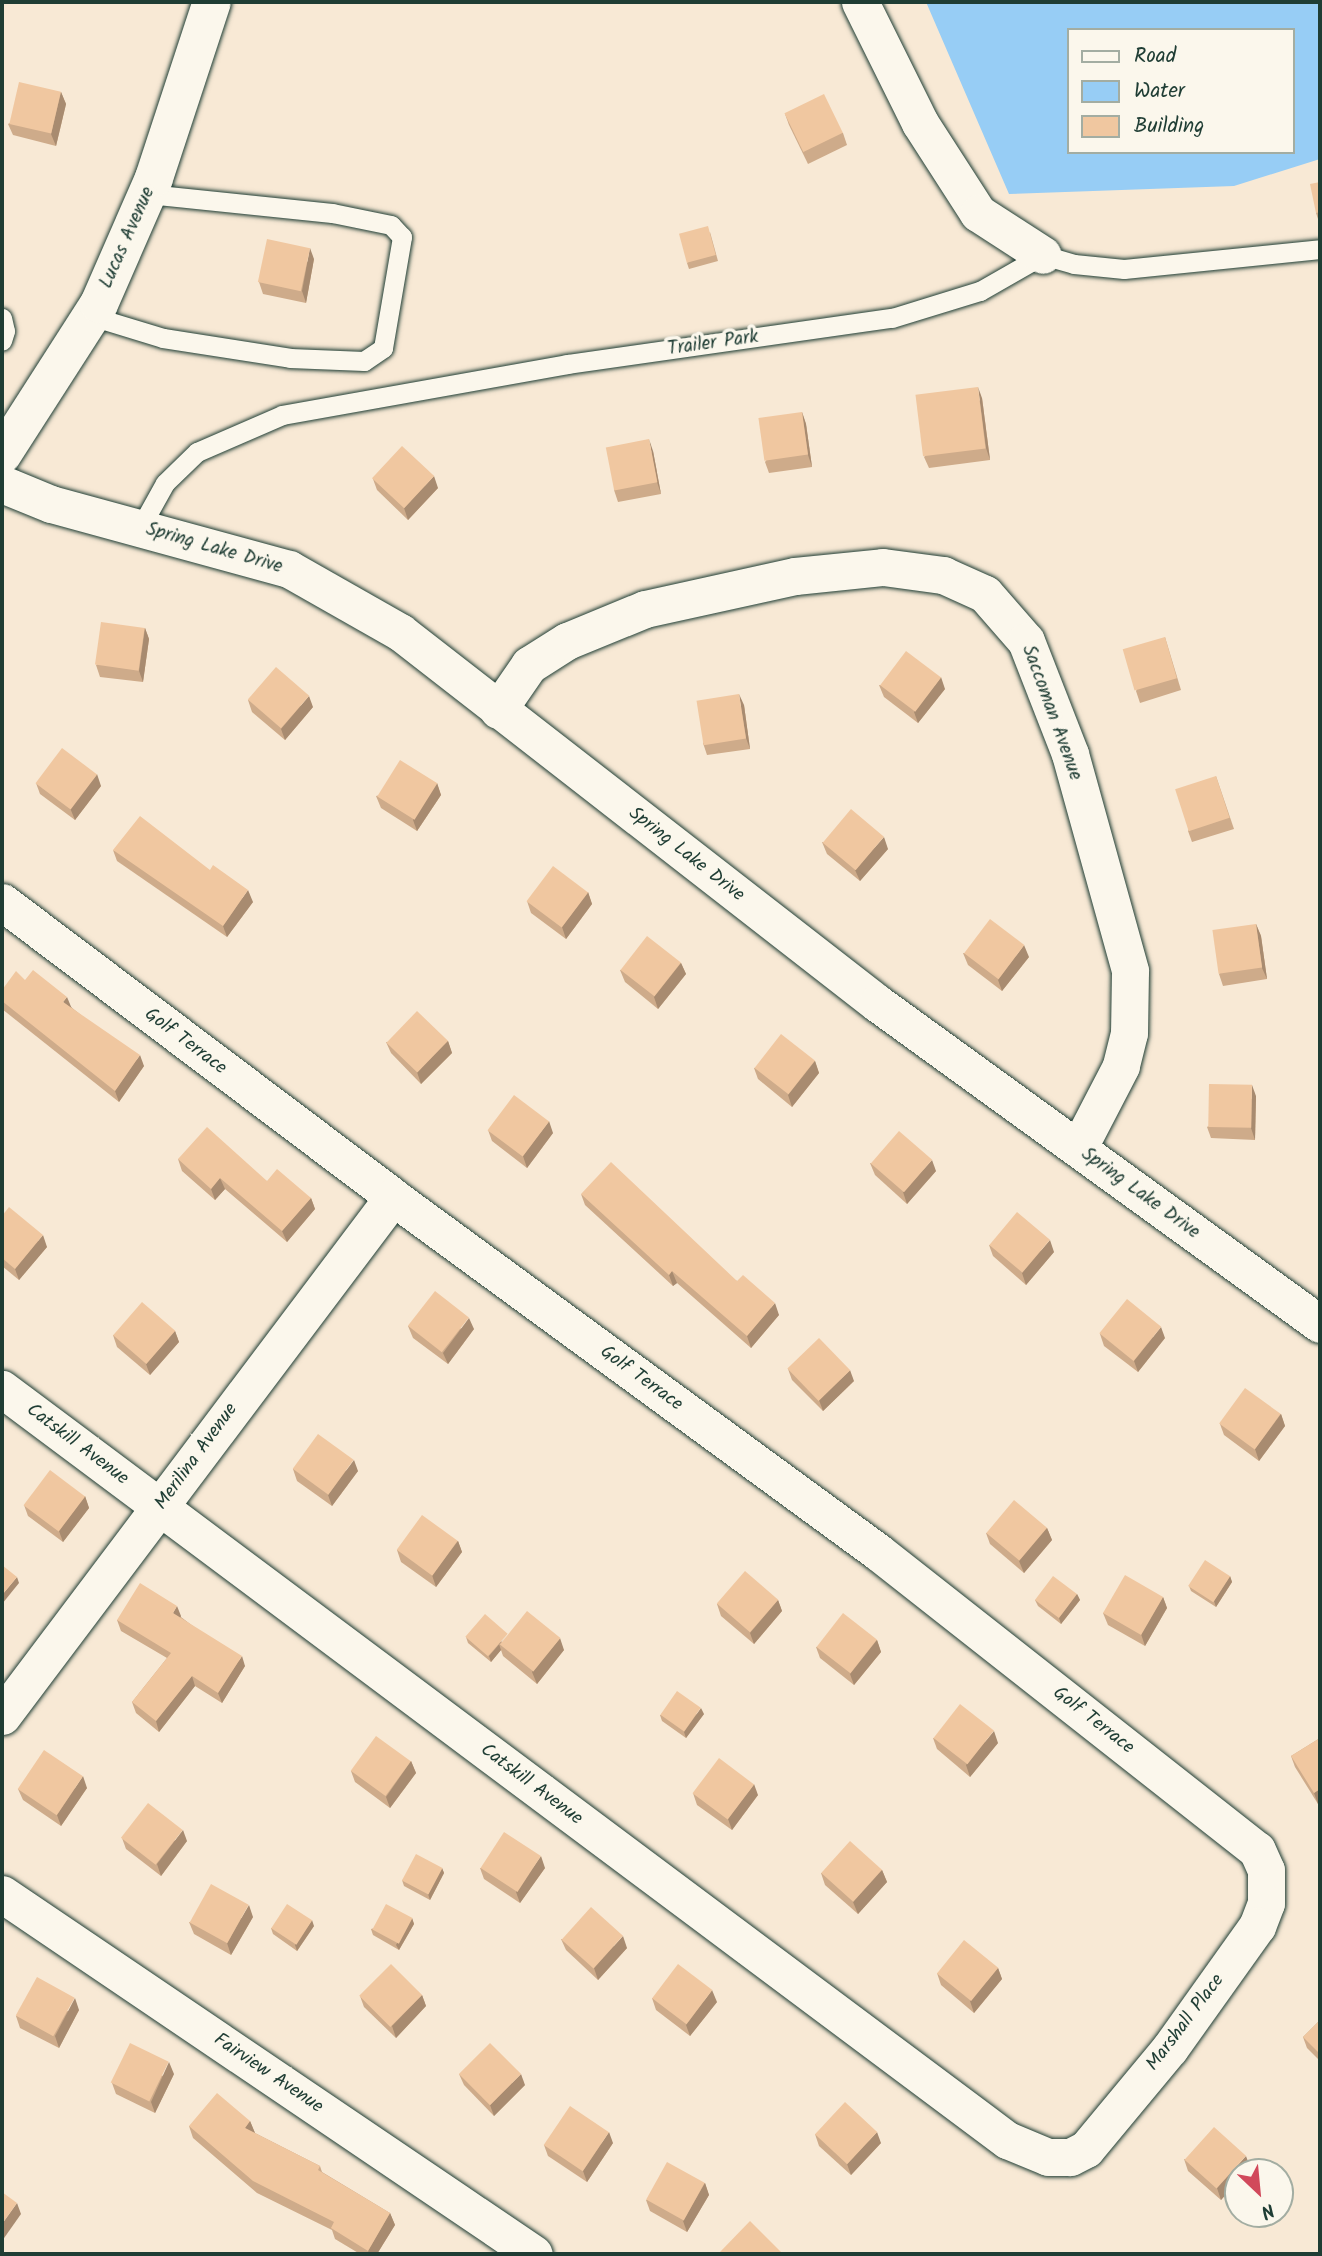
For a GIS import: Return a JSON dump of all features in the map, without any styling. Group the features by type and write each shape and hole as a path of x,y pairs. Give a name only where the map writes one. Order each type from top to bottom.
{"street":[{"name":"Lucas Avenue","path":"2,455 91,316 148,194 212,2"},
{"path":"860,2 920,123 978,213 1043,255"},
{"name":"Spring Lake Drive","path":"2,484 51,504 289,569 400,632 877,1003 1320,1324"},
{"name":"Saccoman Avenue","path":"498,710 529,665 567,641 645,609 795,576 883,567 943,575 985,594 1026,641 1070,754 1130,971 1129,1033 1121,1066 1079,1149"},
{"name":"Golf Terrace","path":"2,902 393,1197 878,1552 1257,1850 1266,1870"},
{"name":"Merilina Avenue","path":"2,1716 393,1197"},
{"name":"Catskill Avenue","path":"2,1389 1007,2140 1048,2157 1070,2157"},
{"name":"Marshall Place","path":"1070,2157 1102,2132 1257,1926 1266,1902 1266,1870"},
{"name":"Fairview Avenue","path":"2,1894 534,2254"}],"lane":[{"path":"91,316 163,338 290,358 364,361 383,348 402,237 391,225 332,213 148,194"},
{"path":"1043,255 1074,264 1124,269 1320,249"},
{"name":"Trailer Park","path":"140,528 166,483 197,452 282,415 567,364 892,318 980,290 1043,255"},
{"path":"2,318 5,331 2,341"}],"water":[{"path":"926,2 1320,2 1320,159 1234,186 1009,194"}],"building":[{"path":"19,82 61,92 51,134 9,124"},
{"path":"824,94 843,133 803,152 784,113"},
{"path":"1320,182 1320,212 1316,213 1310,184"},
{"path":"708,226 716,255 687,263 679,234"},
{"path":"267,239 310,248 301,291 258,282"},
{"path":"978,387 986,449 923,456 915,395"},
{"path":"802,412 808,455 764,461 758,418"},
{"path":"649,439 657,482 614,491 606,447"},
{"path":"402,446 434,476 404,508 372,478"},
{"path":"101,622 145,628 139,671 95,665"},
{"path":"1165,637 1177,678 1135,690 1123,649"},
{"path":"906,651 941,677 915,712 880,685"},
{"path":"276,667 309,696 281,728 248,699"},
{"path":"739,694 746,738 704,745 697,701"},
{"path":"62,748 97,774 71,810 36,783"},
{"path":"400,760 437,783 415,820 377,796"},
{"path":"1216,776 1230,818 1189,831 1175,789"},
{"path":"851,809 884,837 856,870 823,843"},
{"path":"140,816 210,870 213,865 248,890 223,926 113,850"},
{"path":"553,866 588,892 562,928 527,901"},
{"path":"990,919 1024,945 998,979 964,953"},
{"path":"1256,924 1262,968 1219,974 1212,930"},
{"path":"647,936 681,962 654,996 621,970"},
{"path":"33,970 67,997 63,1002 140,1055 115,1091 2,1001 2,990 16,971 25,980"},
{"path":"417,1011 448,1041 417,1073 386,1043"},
{"path":"781,1034 815,1060 788,1094 755,1068"},
{"path":"1209,1084 1252,1085 1251,1128 1208,1127"},
{"path":"514,1095 549,1121 523,1157 488,1130"},
{"path":"207,1127 267,1181 277,1169 311,1198 282,1231 220,1178 211,1189 178,1159"},
{"path":"899,1131 932,1160 904,1192 871,1163"},
{"path":"611,1162 737,1281 743,1275 775,1303 747,1336 672,1271 669,1275 581,1194"},
{"path":"9,1207 43,1235 15,1269 2,1258 2,1216"},
{"path":"1017,1212 1050,1240 1022,1273 989,1245"},
{"path":"435,1291 469,1317 442,1352 408,1326"},
{"path":"1127,1299 1161,1327 1134,1361 1099,1333"},
{"path":"142,1302 175,1331 146,1364 113,1335"},
{"path":"819,1338 850,1370 819,1401 787,1369"},
{"path":"1245,1388 1281,1414 1255,1449 1219,1424"},
{"path":"318,1434 354,1460 328,1495 293,1469"},
{"path":"50,1470 85,1496 59,1532 24,1505"},
{"path":"1014,1500 1047,1528 1019,1561 986,1533"},
{"path":"422,1515 458,1541 432,1576 397,1550"},
{"path":"1205,1560 1230,1576 1213,1602 1188,1586"},
{"path":"2,1565 17,1577 2,1595"},
{"path":"745,1571 778,1600 750,1632 717,1603"},
{"path":"1125,1575 1163,1597 1141,1635 1103,1613"},
{"path":"1053,1576 1077,1594 1059,1618 1035,1600"},
{"path":"140,1583 177,1606 173,1613 242,1656 218,1693 192,1676 156,1721 132,1702 171,1653 117,1620"},
{"path":"527,1611 560,1638 533,1671 500,1644"},
{"path":"843,1613 877,1639 850,1673 817,1647"},
{"path":"485,1614 508,1634 488,1656 465,1637"},
{"path":"677,1691 701,1708 684,1731 660,1715"},
{"path":"960,1704 994,1730 967,1764 934,1738"},
{"path":"376,1736 411,1761 386,1796 351,1771"},
{"path":"1320,1738 1320,1789 1314,1793 1291,1756"},
{"path":"44,1750 83,1776 57,1815 18,1789"},
{"path":"719,1758 754,1784 728,1820 693,1793"},
{"path":"148,1803 183,1830 156,1865 121,1838"},
{"path":"504,1832 541,1856 517,1892 481,1868"},
{"path":"850,1841 882,1870 853,1902 821,1873"},
{"path":"416,1854 442,1868 428,1895 402,1880"},
{"path":"211,1884 249,1905 227,1943 190,1922"},
{"path":"287,1904 312,1920 296,1945 271,1928"},
{"path":"386,1904 412,1918 399,1944 372,1930"},
{"path":"591,1907 623,1936 594,1968 562,1940"},
{"path":"964,1940 998,1968 971,2001 937,1973"},
{"path":"391,1964 422,1995 390,2027 359,1996"},
{"path":"678,1964 712,1990 686,2024 652,1998"},
{"path":"37,1977 75,1998 53,2036 16,2015"},
{"path":"1320,2020 1320,2054 1303,2037"},
{"path":"130,2043 169,2062 149,2101 111,2083"},
{"path":"490,2043 521,2074 490,2105 459,2074"},
{"path":"217,2093 250,2121 245,2128 320,2166 318,2170 390,2213 368,2251 331,2228 334,2222 253,2181 189,2126"},
{"path":"845,2102 877,2132 847,2164 815,2134"},
{"path":"570,2106 609,2132 583,2171 544,2145"},
{"path":"1214,2127 1246,2156 1224,2158 1224,2180 1217,2188 1185,2160"},
{"path":"667,2162 705,2183 684,2220 646,2200"},
{"path":"2,2192 17,2203 2,2224"},
{"path":"750,2221 781,2252 779,2254 720,2252"}]}
